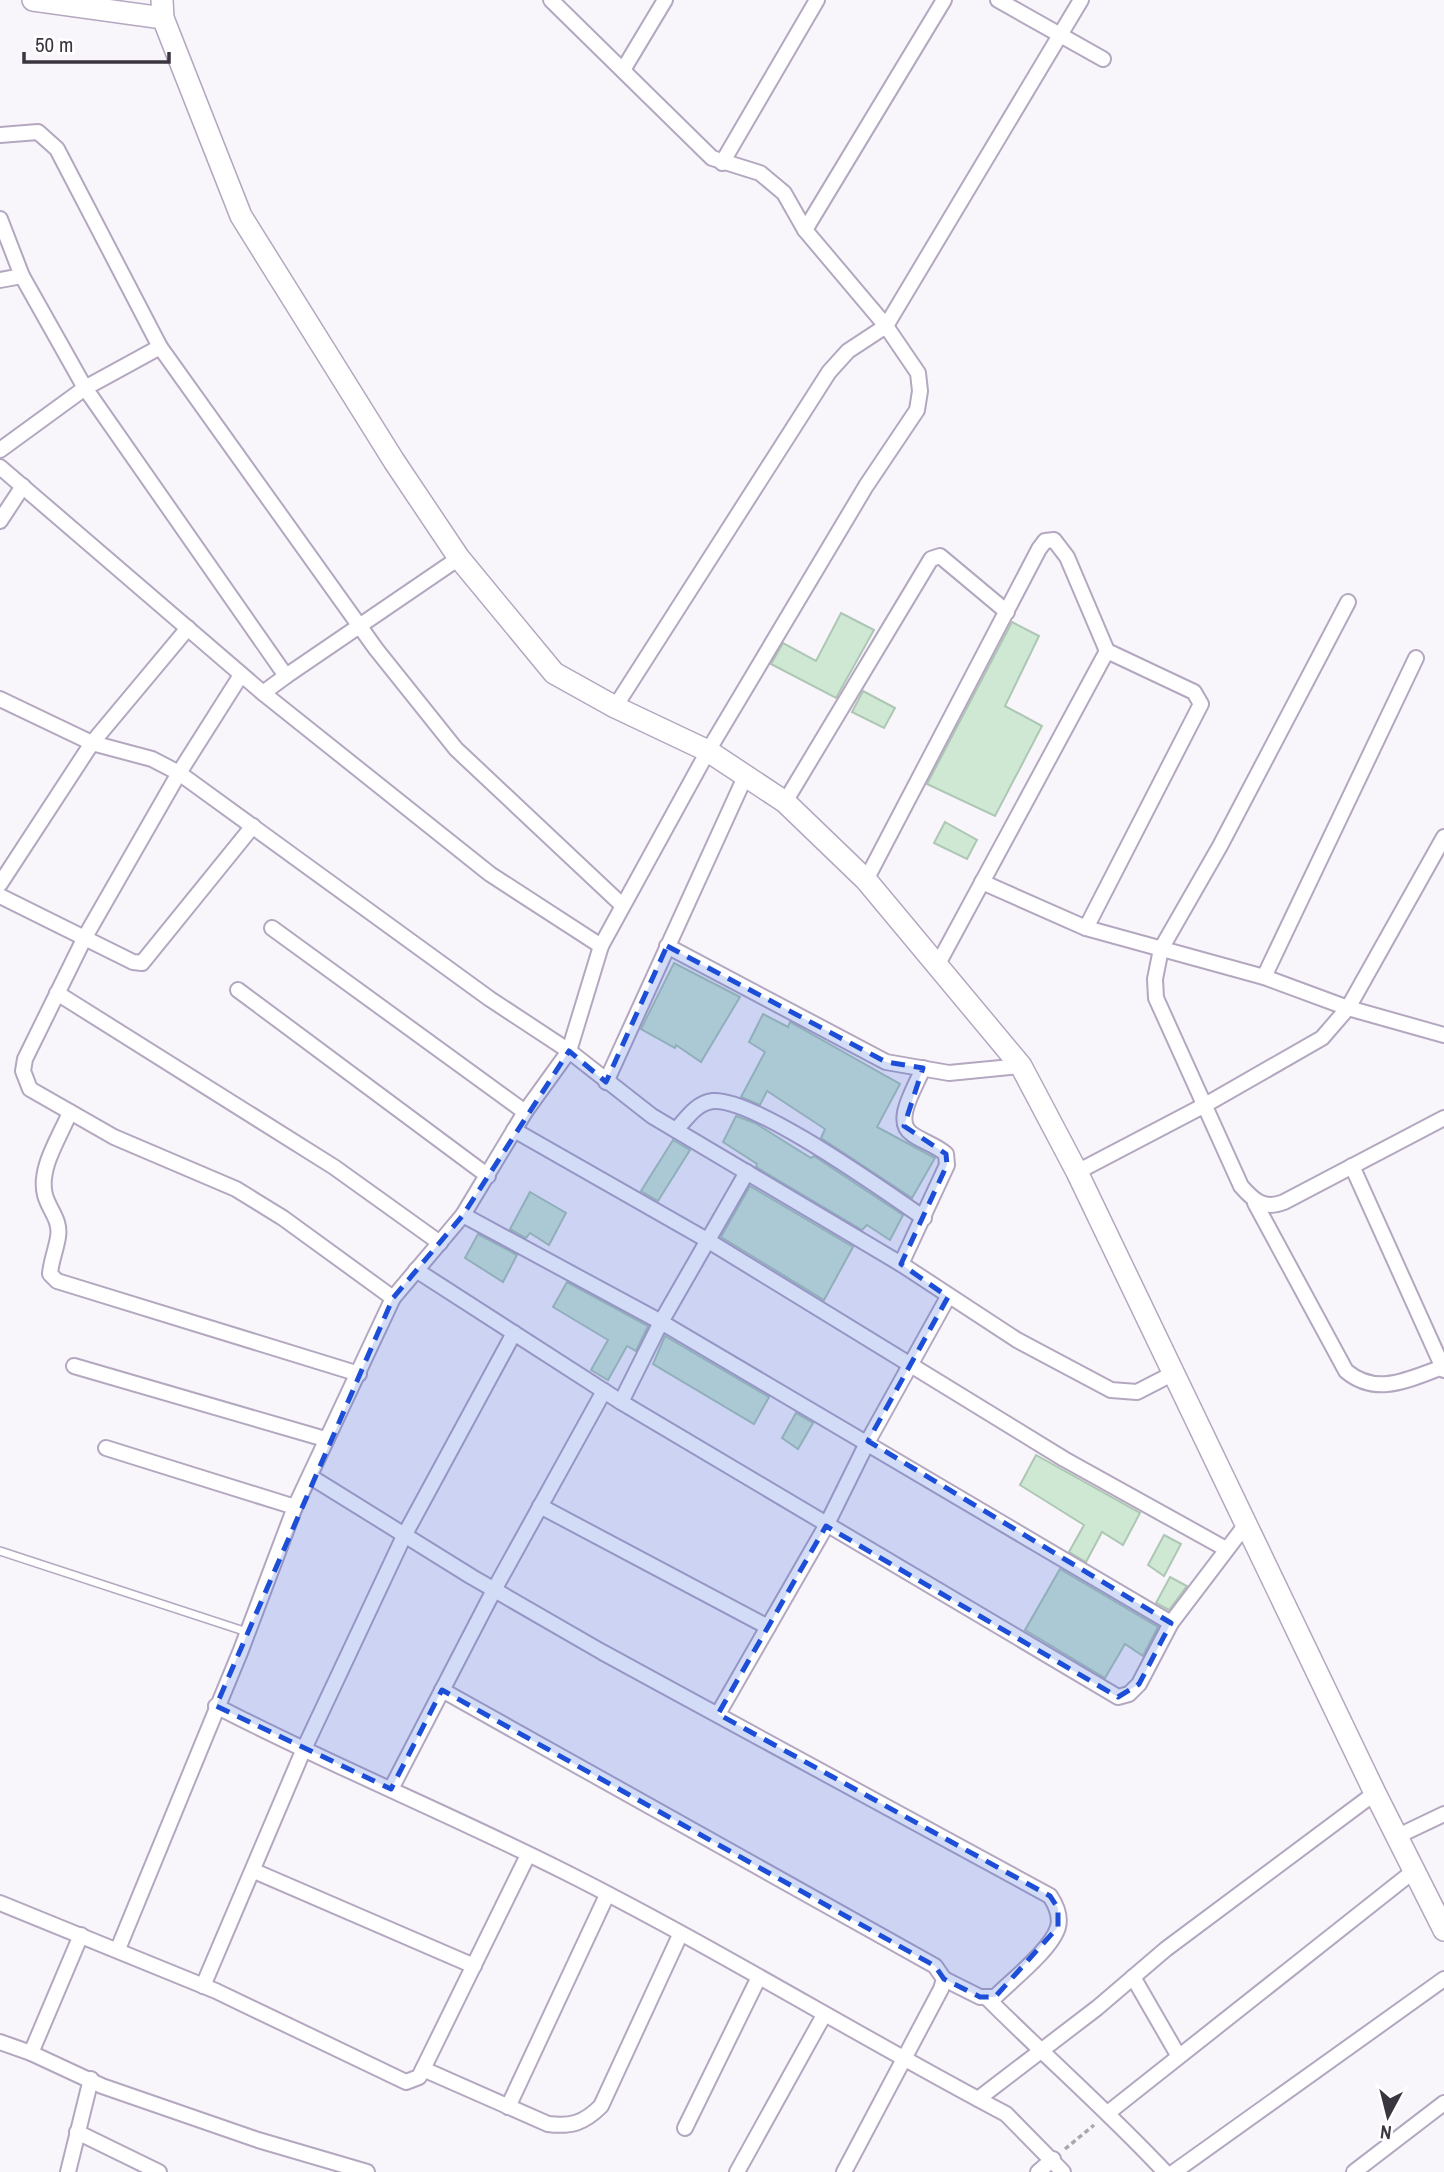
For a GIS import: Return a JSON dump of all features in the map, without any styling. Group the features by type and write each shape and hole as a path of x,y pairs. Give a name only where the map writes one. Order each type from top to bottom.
{"main road":[{"path":"33,0 162,9 241,216 394,461 459,558 554,673 690,746 708,751 785,802 866,880 1021,1066 1077,1172 1375,1793 1444,1930"}],"street":[{"path":"118,1949 295,1507 393,1298 463,1215 525,1112 569,1051 601,946 622,905 708,751 866,486 917,410 920,391 918,373 886,326 805,230 784,193 772,180 760,173 712,158 551,0"},
{"path":"622,69 665,0"},
{"path":"722,163 817,0"},
{"path":"805,230 944,0"},
{"path":"998,0 1103,59"},
{"path":"615,708 829,372 848,351 886,326 1081,0"},
{"path":"0,135 38,132 57,149 160,347 359,625 456,748 622,905"},
{"path":"0,219 22,276 85,388 286,677"},
{"path":"0,280 22,276"},
{"path":"0,450 85,388 160,347"},
{"path":"0,467 241,676 490,874 601,946"},
{"path":"0,521 23,486"},
{"path":"866,880 1040,549 1045,541 1054,540 1067,557 1107,651 1194,692 1201,704 1086,928"},
{"path":"785,802 931,559 940,556 1007,612"},
{"path":"263,693 459,558"},
{"path":"1348,602 1220,846 1161,949 1156,999 1241,1186 1255,1202 1346,1371 1359,1382 1392,1384 1443,1368 1352,1166"},
{"path":"0,884 92,743 188,628"},
{"path":"938,964 1107,651"},
{"path":"1264,977 1416,658"},
{"path":"241,676 179,773 85,937 25,1059 23,1070 30,1089 114,1137 236,1189 283,1219 393,1298"},
{"path":"0,699 92,743 152,759 179,773 676,1130 901,1264 1017,1340 1111,1390 1137,1392 1174,1373"},
{"path":"606,1082 745,777"},
{"path":"0,896 133,962 142,963 253,826"},
{"path":"1077,1172 1205,1105 1322,1038 1348,1007 1444,837"},
{"path":"982,882 1086,928 1264,977 1348,1007 1444,1035"},
{"path":"272,928 525,1112"},
{"path":"667,946 886,1062 949,1073 1021,1066"},
{"path":"238,990 488,1176"},
{"path":"57,993 334,1167 440,1242"},
{"path":"901,1264 947,1165 946,1154 909,1133 904,1126 904,1115 923,1068"},
{"path":"676,1130 699,1105 714,1101 743,1107 815,1145 924,1217"},
{"path":"71,1112 45,1169 43,1184 46,1199 57,1219 58,1237 50,1275 57,1282 359,1374"},
{"path":"1255,1202 1274,1206 1444,1118"},
{"path":"514,1130 708,1240 1064,1459 1226,1549"},
{"path":"621,1402 662,1322 747,1172"},
{"path":"463,1215 662,1322 868,1441 1171,1623"},
{"path":"416,1270 621,1402 1118,1697 1129,1694 1139,1684 1171,1623 1247,1523"},
{"path":"718,1714 826,1526 868,1441 948,1297"},
{"path":"203,1986 303,1751 404,1536 514,1334"},
{"path":"74,1366 325,1439"},
{"path":"391,1789 494,1590 604,1391"},
{"path":"106,1448 295,1507"},
{"path":"311,1477 494,1590 1050,1896 1058,1908 1058,1927 1043,1950 995,1997 988,1998"},
{"path":"540,1506 768,1627"},
{"path":"442,1690 935,1966 944,1979 988,1998 1041,2052 1109,2112 1165,2172"},
{"path":"216,1706 303,1751 391,1789 607,1895 1006,2114 1063,2172"},
{"path":"978,2099 1041,2052 1166,1949 1375,1793"},
{"path":"1398,1836 1444,1814"},
{"path":"0,1903 203,1986 407,2082 419,2077 528,1855"},
{"path":"1109,2112 1415,1870"},
{"path":"254,1871 474,1966"},
{"path":"508,2106 607,1895"},
{"path":"31,2053 81,1935"},
{"path":"423,2069 548,2124 564,2126 586,2121 601,2106 680,1935"},
{"path":"1133,1978 1178,2055"},
{"path":"685,2128 758,1979"},
{"path":"844,2172 944,1979"},
{"path":"1174,2172 1274,2104 1444,1979"},
{"path":"737,2172 824,2015"},
{"path":"0,2042 31,2053 102,2086 258,2140 367,2172"},
{"path":"68,2172 91,2079"},
{"path":"1354,2172 1444,2103"},
{"path":"77,2132 159,2172"},
{"path":"1038,2172 1053,2159"}],"lane":[{"path":"0,1551 247,1632"}],"path":[{"path":"1053,2159 1109,2112"}],"highlighted area":[{"path":"667,946 886,1062 923,1068 904,1126 946,1154 947,1165 901,1264 948,1297 868,1441 1171,1623 1139,1684 1118,1697 826,1526 718,1714 1050,1896 1058,1908 1058,1927 995,1997 980,1997 944,1979 935,1966 442,1690 391,1789 216,1706 393,1298 463,1215 569,1051 606,1082"}],"building":[{"path":"841,613 874,630 836,698 771,664 783,643 816,661"},
{"path":"1012,622 1039,636 1005,706 1042,726 995,816 927,784"},
{"path":"863,691 895,708 884,728 852,712"},
{"path":"945,822 977,840 967,859 934,843"},
{"path":"674,963 740,997 701,1062 676,1045 675,1048 641,1029"},
{"path":"763,1014 788,1027 790,1022 900,1084 877,1127 935,1158 912,1198 821,1138 825,1129 767,1091 760,1105 741,1097 765,1052 749,1042"},
{"path":"736,1116 755,1123 811,1158 814,1156 903,1215 890,1240 867,1225 862,1230 756,1167 757,1164 723,1142"},
{"path":"673,1140 690,1150 658,1201 641,1191"},
{"path":"750,1186 853,1247 824,1300 721,1237"},
{"path":"530,1192 566,1213 549,1245 530,1233 526,1238 510,1229"},
{"path":"478,1234 517,1255 503,1282 465,1258"},
{"path":"567,1282 648,1326 636,1351 627,1346 608,1380 591,1370 608,1340 553,1307"},
{"path":"665,1336 769,1397 754,1424 653,1364"},
{"path":"796,1413 813,1423 798,1449 782,1438"},
{"path":"1036,1455 1140,1513 1123,1545 1102,1532 1086,1562 1069,1552 1084,1525 1020,1485"},
{"path":"1164,1535 1181,1544 1164,1576 1148,1565"},
{"path":"1060,1569 1158,1627 1143,1656 1125,1644 1105,1678 1025,1630"},
{"path":"1170,1577 1187,1586 1169,1610 1156,1603"}]}
